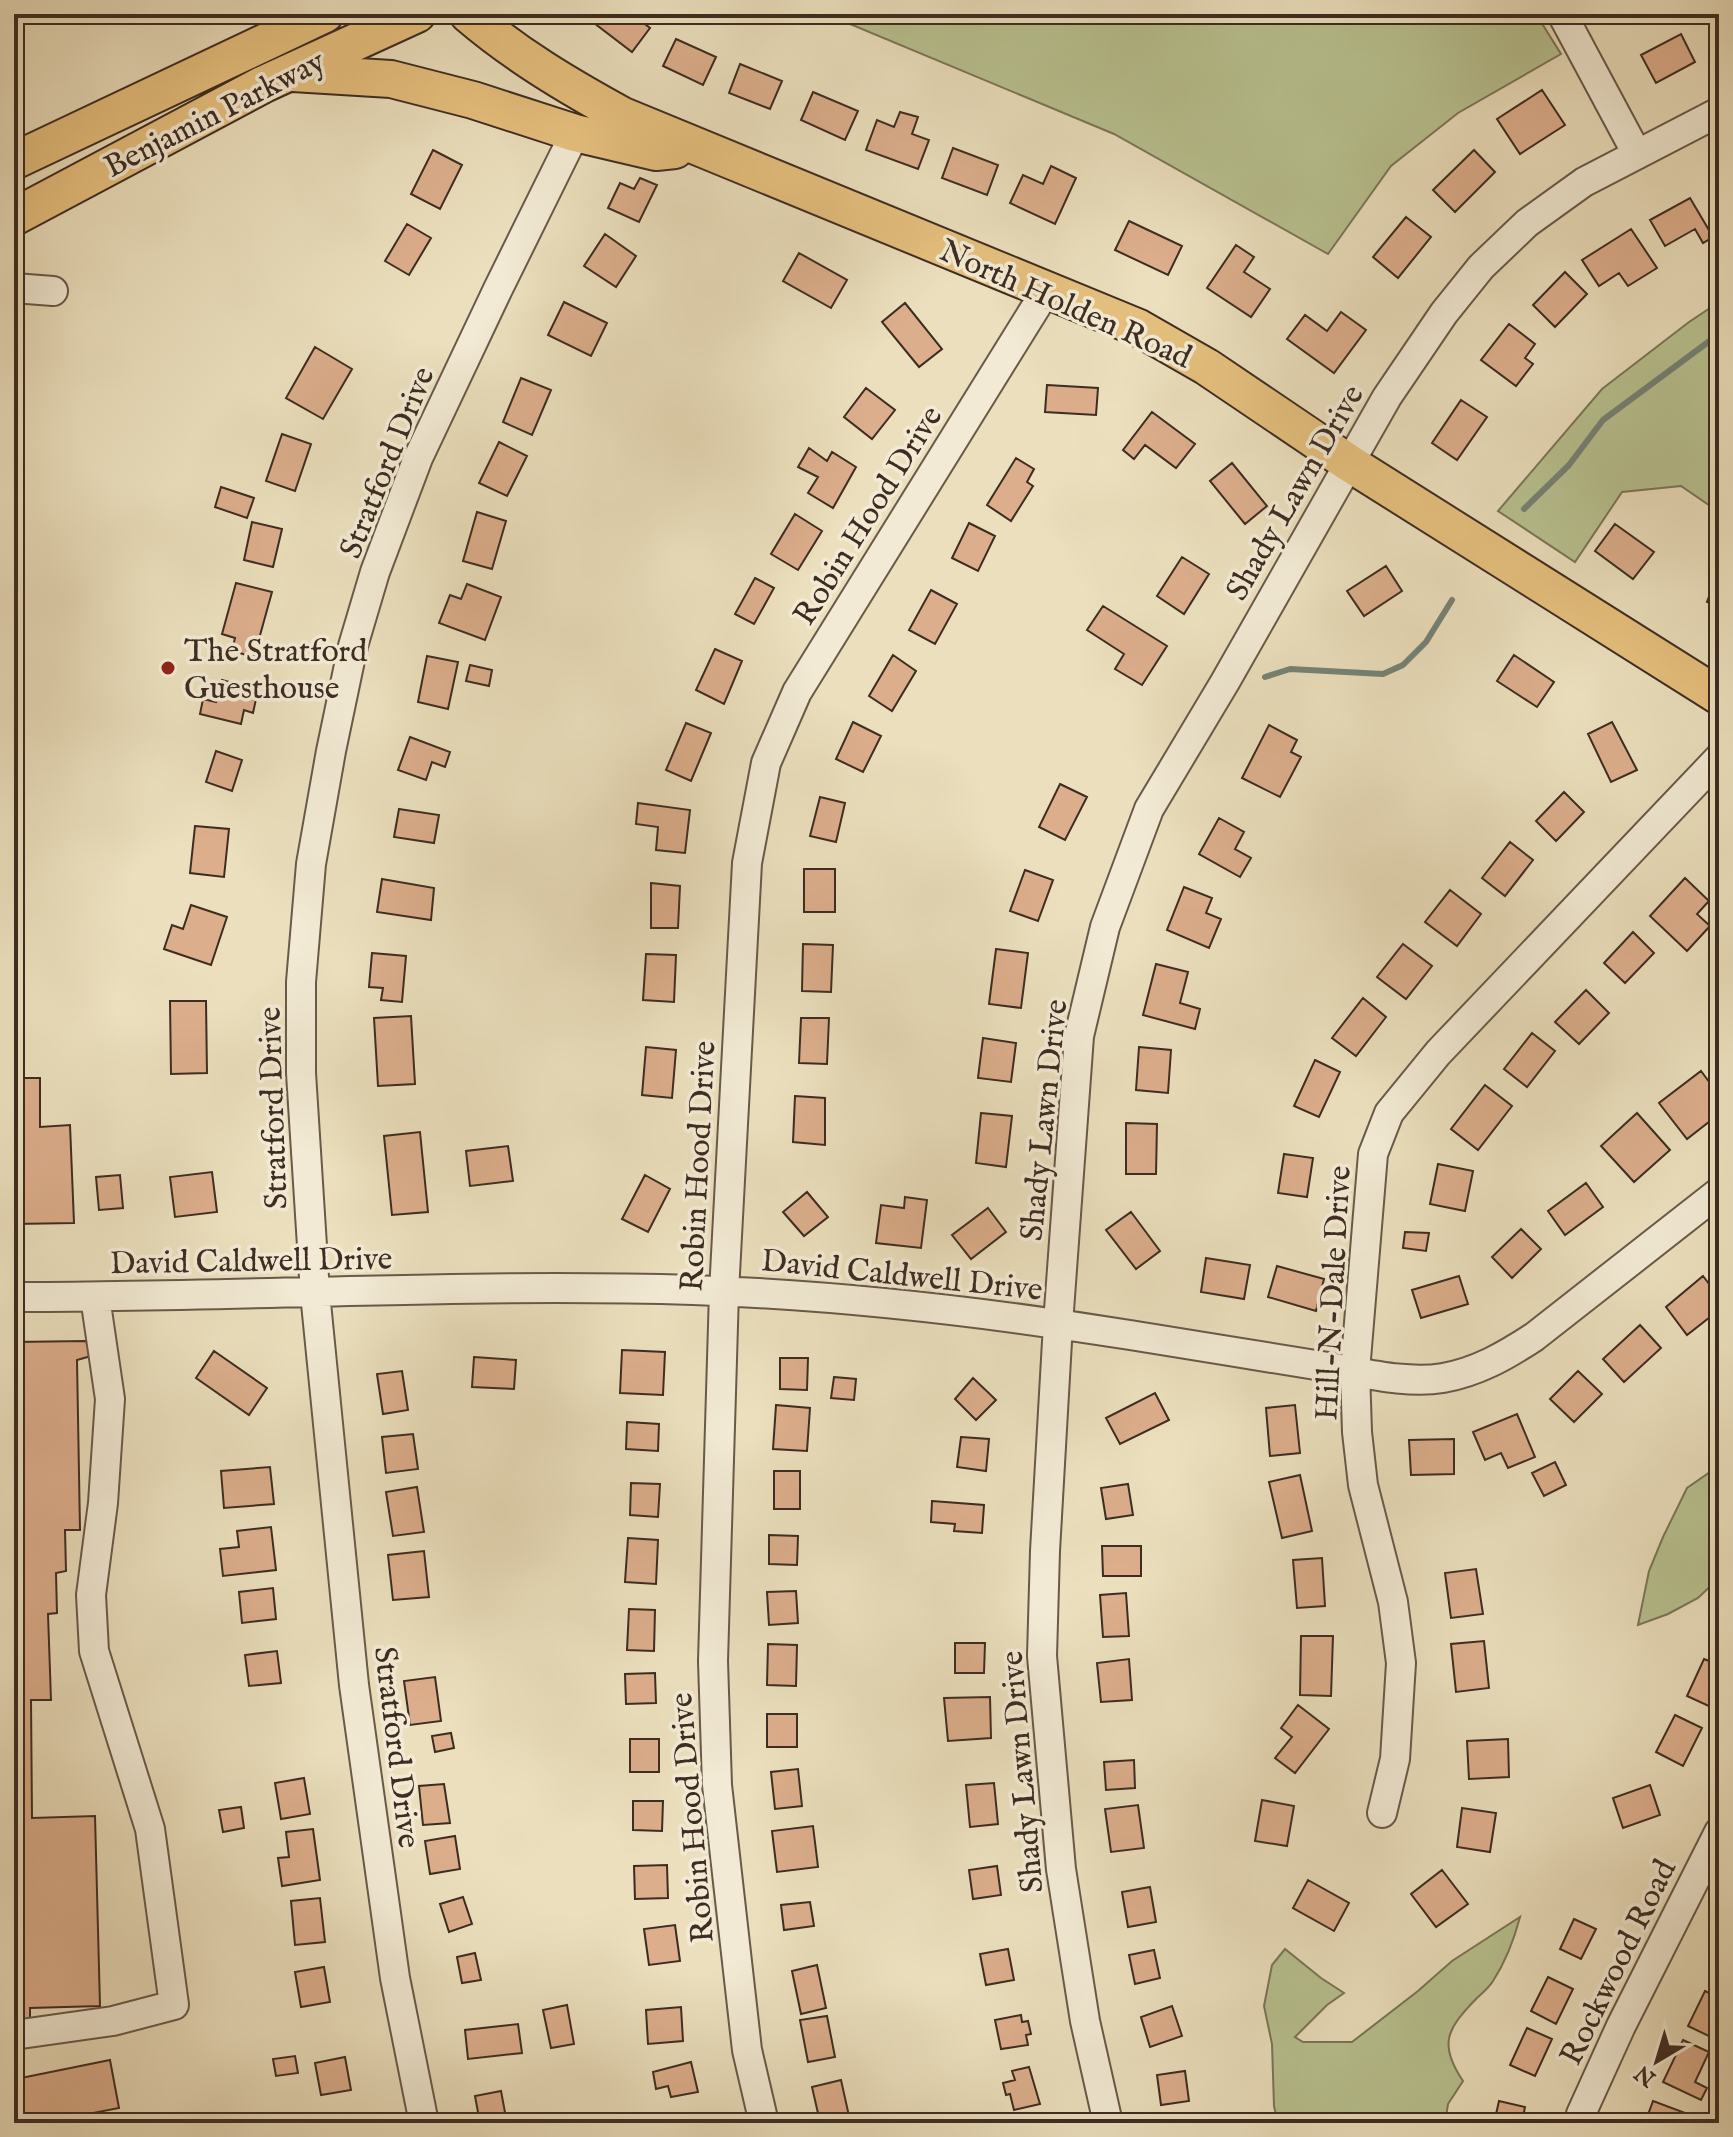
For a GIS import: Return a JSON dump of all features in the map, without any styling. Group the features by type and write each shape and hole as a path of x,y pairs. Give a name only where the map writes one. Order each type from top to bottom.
{"main road":[{"name":"Benjamin Parkway","path":"14,161 325,14"},
{"name":"Benjamin Parkway","path":"14,217 287,73 417,14"},
{"name":"North Holden Road","path":"468,14 521,56 623,116 1139,328 1207,367 1349,463 1719,696"},
{"path":"287,73 391,79 460,96 575,133 656,152 700,148"}],"street":[{"path":"1562,14 1637,154"},
{"name":"Shady Lawn Drive","path":"1108,2123 1085,2021 1061,1869 1042,1656 1058,1324 1079,1036 1105,927 1149,809 1349,463 1403,373 1444,313 1481,267 1527,223 1584,182 1719,112"},
{"name":"Stratford Drive","path":"424,2123 395,1978 354,1685 315,1293 301,1073 301,982 311,864 331,751 350,661 375,572 418,458 575,133"},
{"path":"14,288 53,291"},
{"name":"Robin Hood Drive","path":"764,2123 747,2050 717,1785 713,1661 724,1292 747,863 766,763 797,692 1047,289"},
{"name":"Hill-N-Dale Drive","path":"1382,1813 1395,1759 1401,1663 1393,1602 1363,1485 1357,1432 1355,1371 1373,1154 1389,1113 1438,1053 1719,758"},
{"name":"David Caldwell Drive","path":"14,1297 589,1288 724,1292 857,1301 1058,1324 1355,1371 1414,1379 1441,1378 1470,1372 1504,1357 1534,1337 1719,1192"},
{"path":"14,2035 113,2021 174,2005 150,1829 94,1651 91,1595 103,1503 110,1399 95,1297"},
{"name":"Rockwood Road","path":"1579,2123 1621,2026 1719,1832"}],"green space":[{"path":"826,14 1442,14 1481,21 1507,14 1536,14 1561,54 1458,113 1391,166 1328,254 1114,134"},
{"path":"1719,302 1719,512 1681,486 1622,492 1575,562 1498,511 1602,389"},
{"path":"1719,1469 1719,1578 1698,1598 1638,1625 1649,1571 1687,1488"},
{"path":"1520,1917 1498,1973 1490,1986 1458,2019 1449,2037 1450,2057 1463,2081 1448,2104 1445,2123 1278,2123 1274,2106 1272,2044 1264,2006 1272,1965 1285,1949 1344,1993 1327,2005 1295,2037 1303,2042 1352,2042 1452,1961"}],"building":[{"path":"601,14 632,14 650,28 632,52 594,23"},
{"path":"1681,34 1695,62 1656,83 1641,55"},
{"path":"676,39 716,57 703,85 663,66"},
{"path":"740,64 782,81 770,109 729,93"},
{"path":"1542,90 1565,125 1520,154 1497,119"},
{"path":"813,92 858,111 845,140 801,120"},
{"path":"900,112 918,117 912,134 929,140 918,169 866,150 877,120 894,127"},
{"path":"953,148 998,165 987,195 942,178"},
{"path":"433,150 462,165 440,209 411,194"},
{"path":"1474,150 1495,172 1455,212 1433,190"},
{"path":"1051,166 1076,178 1055,224 1010,203 1023,175 1043,184"},
{"path":"640,178 657,185 639,222 608,208 620,183 634,189"},
{"path":"1690,198 1713,237 1703,243 1695,229 1665,246 1650,220"},
{"path":"1406,217 1431,237 1398,278 1373,257"},
{"path":"1129,221 1182,246 1168,275 1115,250"},
{"path":"407,224 431,238 409,275 385,261"},
{"path":"1631,229 1657,268 1628,286 1619,273 1599,286 1582,260"},
{"path":"605,234 636,256 616,287 584,266"},
{"path":"1236,245 1254,257 1244,272 1270,289 1251,317 1207,288"},
{"path":"799,253 847,280 831,308 783,281"},
{"path":"1565,272 1587,294 1555,327 1533,305"},
{"path":"564,302 607,323 591,356 548,335"},
{"path":"905,303 942,349 919,367 882,322"},
{"path":"1341,312 1366,330 1334,373 1287,339 1305,315 1327,331"},
{"path":"1509,324 1535,344 1525,358 1533,364 1516,386 1481,360"},
{"path":"315,347 352,369 323,419 286,398"},
{"path":"521,378 551,390 532,435 503,422"},
{"path":"1047,385 1098,388 1096,415 1045,412"},
{"path":"866,388 895,410 872,439 844,417"},
{"path":"1461,400 1487,417 1457,460 1432,443"},
{"path":"1152,412 1195,444 1176,468 1145,445 1134,459 1123,450"},
{"path":"282,434 311,444 295,491 266,481"},
{"path":"499,442 527,456 507,496 479,483"},
{"path":"809,448 827,461 832,452 856,467 833,508 808,493 818,477 798,467"},
{"path":"1016,458 1034,469 1027,482 1033,486 1011,521 987,505"},
{"path":"1232,463 1267,506 1245,524 1210,481"},
{"path":"221,487 254,498 247,518 215,507"},
{"path":"477,512 506,521 492,569 463,561"},
{"path":"795,514 822,531 798,570 771,554"},
{"path":"252,522 282,529 273,567 244,560"},
{"path":"969,523 995,536 978,571 952,558"},
{"path":"1615,524 1654,552 1633,579 1595,551"},
{"path":"1182,557 1209,574 1184,614 1157,596"},
{"path":"1386,566 1402,591 1364,616 1347,591"},
{"path":"1719,573 1719,606 1707,602"},
{"path":"755,578 774,588 754,624 735,614"},
{"path":"236,583 272,592 254,657 232,651 235,638 222,634"},
{"path":"467,584 501,597 485,640 439,623 450,595 461,599"},
{"path":"931,590 957,604 935,644 909,630"},
{"path":"1103,606 1167,646 1142,685 1115,669 1124,654 1087,630"},
{"path":"715,649 742,661 724,704 696,690"},
{"path":"893,655 916,671 892,711 869,696"},
{"path":"1514,655 1554,682 1537,707 1497,681"},
{"path":"427,656 458,662 448,709 418,702"},
{"path":"470,665 492,670 489,686 466,681"},
{"path":"222,680 258,690 253,713 244,710 241,724 200,714 203,699 216,702"},
{"path":"853,722 881,736 863,772 836,759"},
{"path":"1612,722 1637,770 1611,782 1588,734"},
{"path":"686,723 711,733 691,781 666,770"},
{"path":"1269,725 1297,740 1291,752 1301,757 1280,797 1242,778"},
{"path":"410,737 450,752 445,767 432,762 426,780 398,770"},
{"path":"216,751 242,760 232,791 206,782"},
{"path":"1060,784 1087,797 1065,840 1039,827"},
{"path":"1564,792 1584,812 1556,841 1536,821"},
{"path":"820,797 845,803 836,842 810,836"},
{"path":"638,803 690,810 685,853 656,850 658,827 636,824"},
{"path":"399,809 439,815 434,843 394,837"},
{"path":"1219,818 1244,832 1235,849 1251,858 1240,877 1199,854"},
{"path":"195,826 229,829 224,877 190,873"},
{"path":"1510,842 1533,860 1505,896 1482,878"},
{"path":"804,869 835,869 835,912 804,912"},
{"path":"1025,870 1053,880 1038,921 1010,911"},
{"path":"1685,878 1709,901 1697,914 1710,926 1687,951 1650,916"},
{"path":"382,879 434,888 431,920 377,912"},
{"path":"651,883 680,886 678,928 651,928"},
{"path":"1184,887 1212,898 1206,913 1221,919 1209,948 1167,930"},
{"path":"1450,890 1481,914 1457,946 1425,922"},
{"path":"191,905 227,917 211,965 164,949 172,925 183,929"},
{"path":"1633,932 1654,953 1625,983 1604,963"},
{"path":"803,944 833,945 831,992 802,991"},
{"path":"1403,944 1432,966 1406,999 1377,977"},
{"path":"996,949 1028,953 1021,1008 989,1004"},
{"path":"372,953 406,956 402,1002 381,1000 383,988 369,987"},
{"path":"646,954 676,955 674,1002 643,1000"},
{"path":"1156,964 1188,972 1180,1003 1200,1009 1195,1029 1143,1015"},
{"path":"1586,990 1609,1013 1579,1044 1555,1022"},
{"path":"1363,998 1386,1017 1356,1056 1332,1038"},
{"path":"170,1001 206,1001 207,1073 171,1074"},
{"path":"411,1016 415,1084 378,1086 374,1018"},
{"path":"801,1018 829,1018 827,1064 799,1063"},
{"path":"1532,1033 1555,1051 1527,1087 1504,1069"},
{"path":"983,1038 1016,1043 1011,1082 978,1078"},
{"path":"646,1047 676,1050 672,1098 642,1095"},
{"path":"1139,1047 1171,1050 1168,1093 1136,1090"},
{"path":"1315,1060 1340,1072 1319,1117 1294,1106"},
{"path":"1701,1071 1719,1095 1719,1114 1687,1139 1659,1103"},
{"path":"14,1078 40,1078 40,1127 70,1125 74,1223 14,1224"},
{"path":"1485,1085 1512,1106 1478,1150 1451,1129"},
{"path":"795,1096 825,1098 825,1145 793,1142"},
{"path":"981,1113 1012,1116 1006,1167 976,1163"},
{"path":"1637,1113 1670,1150 1634,1182 1601,1146"},
{"path":"1126,1123 1157,1124 1156,1174 1126,1174"},
{"path":"420,1132 428,1212 392,1215 384,1136"},
{"path":"508,1146 513,1181 470,1186 466,1151"},
{"path":"1284,1154 1313,1158 1307,1197 1278,1193"},
{"path":"1438,1164 1473,1171 1465,1211 1430,1204"},
{"path":"212,1172 217,1212 175,1217 170,1177"},
{"path":"120,1175 123,1208 99,1210 96,1177"},
{"path":"645,1175 670,1189 648,1232 622,1219"},
{"path":"1586,1183 1603,1207 1565,1235 1548,1211"},
{"path":"807,1192 828,1217 804,1236 783,1212"},
{"path":"905,1197 927,1200 921,1248 876,1243 881,1205 904,1208"},
{"path":"988,1208 1006,1232 971,1259 952,1235"},
{"path":"1131,1212 1160,1251 1136,1269 1106,1230"},
{"path":"1521,1229 1541,1249 1512,1278 1492,1257"},
{"path":"1405,1232 1429,1233 1426,1251 1403,1248"},
{"path":"1206,1258 1250,1265 1244,1299 1201,1292"},
{"path":"1277,1266 1324,1279 1316,1311 1268,1297"},
{"path":"1459,1276 1468,1304 1421,1318 1412,1290"},
{"path":"1703,1276 1719,1297 1719,1310 1687,1335 1666,1307"},
{"path":"1640,1325 1661,1348 1624,1382 1603,1359"},
{"path":"86,1341 91,1356 77,1360 80,1530 65,1530 66,1571 56,1573 57,1613 48,1614 51,1700 31,1700 32,1818 95,1816 100,2006 30,2008 30,2020 14,2020 14,1342"},
{"path":"622,1350 665,1352 663,1395 620,1393"},
{"path":"214,1351 267,1388 249,1415 196,1378"},
{"path":"474,1357 516,1360 514,1389 472,1387"},
{"path":"780,1358 808,1358 807,1390 780,1389"},
{"path":"402,1371 408,1410 383,1414 377,1374"},
{"path":"1578,1371 1602,1394 1574,1422 1550,1399"},
{"path":"834,1377 856,1379 854,1400 831,1398"},
{"path":"973,1378 996,1400 976,1420 955,1399"},
{"path":"1155,1393 1169,1420 1120,1444 1106,1418"},
{"path":"776,1405 810,1408 807,1451 773,1449"},
{"path":"1295,1405 1300,1453 1270,1456 1266,1408"},
{"path":"1517,1414 1535,1457 1508,1468 1501,1453 1485,1460 1473,1432"},
{"path":"627,1422 659,1424 658,1451 626,1449"},
{"path":"413,1434 418,1469 386,1473 382,1437"},
{"path":"961,1437 989,1439 986,1471 957,1467"},
{"path":"1454,1439 1454,1474 1411,1475 1409,1440"},
{"path":"1555,1462 1566,1485 1544,1496 1532,1473"},
{"path":"270,1467 274,1504 224,1508 221,1471"},
{"path":"774,1471 800,1471 800,1509 774,1509"},
{"path":"1300,1475 1312,1531 1282,1538 1269,1482"},
{"path":"631,1483 660,1484 658,1517 630,1515"},
{"path":"1128,1484 1133,1515 1106,1519 1101,1488"},
{"path":"417,1487 424,1532 393,1536 386,1492"},
{"path":"932,1501 984,1505 982,1533 954,1531 955,1524 931,1522"},
{"path":"271,1527 276,1570 223,1576 220,1549 239,1547 237,1531"},
{"path":"769,1535 798,1536 797,1565 769,1564"},
{"path":"628,1538 658,1540 656,1584 625,1582"},
{"path":"1102,1546 1141,1546 1141,1576 1103,1576"},
{"path":"424,1551 429,1597 393,1600 388,1555"},
{"path":"1322,1558 1325,1606 1297,1608 1293,1560"},
{"path":"1476,1569 1483,1614 1451,1618 1445,1573"},
{"path":"273,1588 276,1619 242,1623 239,1592"},
{"path":"796,1591 798,1623 769,1625 767,1592"},
{"path":"1126,1593 1129,1636 1103,1637 1100,1595"},
{"path":"629,1609 655,1610 654,1651 627,1650"},
{"path":"1301,1636 1333,1636 1331,1696 1300,1695"},
{"path":"1484,1641 1489,1688 1456,1692 1451,1644"},
{"path":"955,1643 985,1643 984,1673 955,1673"},
{"path":"768,1644 797,1645 796,1686 767,1685"},
{"path":"277,1651 281,1683 249,1686 245,1655"},
{"path":"1129,1659 1132,1700 1101,1702 1097,1663"},
{"path":"1704,1659 1719,1665 1719,1695 1713,1708 1687,1696"},
{"path":"655,1673 656,1703 626,1704 625,1674"},
{"path":"435,1677 441,1721 410,1725 404,1681"},
{"path":"990,1697 991,1738 948,1741 944,1698"},
{"path":"1298,1705 1329,1729 1295,1773 1275,1758 1292,1737 1281,1728"},
{"path":"767,1714 797,1714 797,1747 767,1747"},
{"path":"1675,1715 1702,1728 1683,1766 1656,1752"},
{"path":"451,1733 454,1748 435,1752 432,1736"},
{"path":"630,1739 659,1739 659,1772 630,1772"},
{"path":"1508,1739 1509,1777 1469,1779 1467,1741"},
{"path":"1134,1760 1135,1788 1106,1790 1104,1762"},
{"path":"798,1769 802,1806 775,1809 771,1772"},
{"path":"304,1778 310,1814 281,1819 275,1783"},
{"path":"994,1783 998,1824 970,1827 966,1785"},
{"path":"444,1784 450,1823 423,1825 419,1786"},
{"path":"1650,1785 1660,1815 1623,1828 1613,1798"},
{"path":"1262,1800 1294,1806 1287,1846 1255,1841"},
{"path":"633,1801 663,1801 662,1831 633,1830"},
{"path":"1138,1805 1144,1848 1111,1852 1105,1809"},
{"path":"241,1807 244,1828 223,1832 219,1810"},
{"path":"1462,1808 1496,1813 1490,1852 1457,1847"},
{"path":"813,1826 818,1867 777,1872 772,1831"},
{"path":"313,1829 320,1880 282,1886 278,1858 289,1857 286,1832"},
{"path":"455,1836 460,1869 430,1874 425,1841"},
{"path":"667,1865 668,1898 635,1899 634,1866"},
{"path":"997,1866 1001,1895 973,1899 969,1870"},
{"path":"1442,1870 1468,1904 1436,1927 1411,1894"},
{"path":"1308,1880 1349,1903 1334,1931 1293,1908"},
{"path":"1150,1887 1156,1922 1128,1927 1122,1892"},
{"path":"463,1897 472,1924 449,1932 440,1904"},
{"path":"320,1898 325,1942 295,1945 291,1901"},
{"path":"810,1902 814,1926 784,1930 781,1905"},
{"path":"1574,1919 1596,1929 1581,1959 1560,1949"},
{"path":"675,1925 680,1961 649,1965 644,1929"},
{"path":"1008,1949 1014,1980 986,1985 980,1954"},
{"path":"1154,1950 1160,1978 1135,1984 1129,1955"},
{"path":"475,1953 481,1980 462,1983 457,1957"},
{"path":"817,1965 826,2008 801,2014 792,1971"},
{"path":"324,1967 330,2002 301,2007 295,1972"},
{"path":"1548,1977 1573,1989 1556,2024 1531,2011"},
{"path":"1705,1991 1719,1998 1719,2025 1713,2038 1688,2026"},
{"path":"567,2005 574,2044 551,2048 543,2010"},
{"path":"1172,2006 1182,2036 1150,2047 1141,2017"},
{"path":"681,2007 683,2041 648,2044 646,2010"},
{"path":"1021,2015 1022,2022 1028,2021 1031,2034 1026,2035 1028,2045 1001,2049 995,2020"},
{"path":"827,2016 835,2057 808,2062 800,2020"},
{"path":"518,2024 522,2053 468,2059 465,2030"},
{"path":"1527,2028 1552,2039 1535,2076 1510,2065"},
{"path":"1683,2040 1709,2052 1695,2082 1707,2088 1701,2100 1663,2082"},
{"path":"295,2056 298,2073 276,2076 273,2059"},
{"path":"345,2057 351,2090 321,2095 315,2063"},
{"path":"110,2060 119,2108 42,2123 24,2123 16,2079"},
{"path":"691,2062 698,2092 671,2097 668,2086 656,2089 653,2072"},
{"path":"1029,2067 1040,2104 1014,2110 1003,2083 1015,2080 1012,2071"},
{"path":"1185,2071 1189,2101 1161,2105 1157,2075"},
{"path":"841,2080 849,2116 820,2122 812,2087"},
{"path":"501,2091 507,2123 480,2123 475,2096"},
{"path":"1499,2101 1525,2107 1522,2123 1494,2123"},
{"path":"1653,2101 1696,2117 1694,2123 1645,2123"},
{"path":"1199,2114 1202,2123 1170,2123"}],"waterway":[{"path":"1524,509 1569,465 1603,420 1719,334"},
{"path":"1265,677 1290,669 1383,674 1403,665 1426,642 1452,600"}],"place":[{"name":"The Stratford Guesthouse","path":"168,668"}]}
